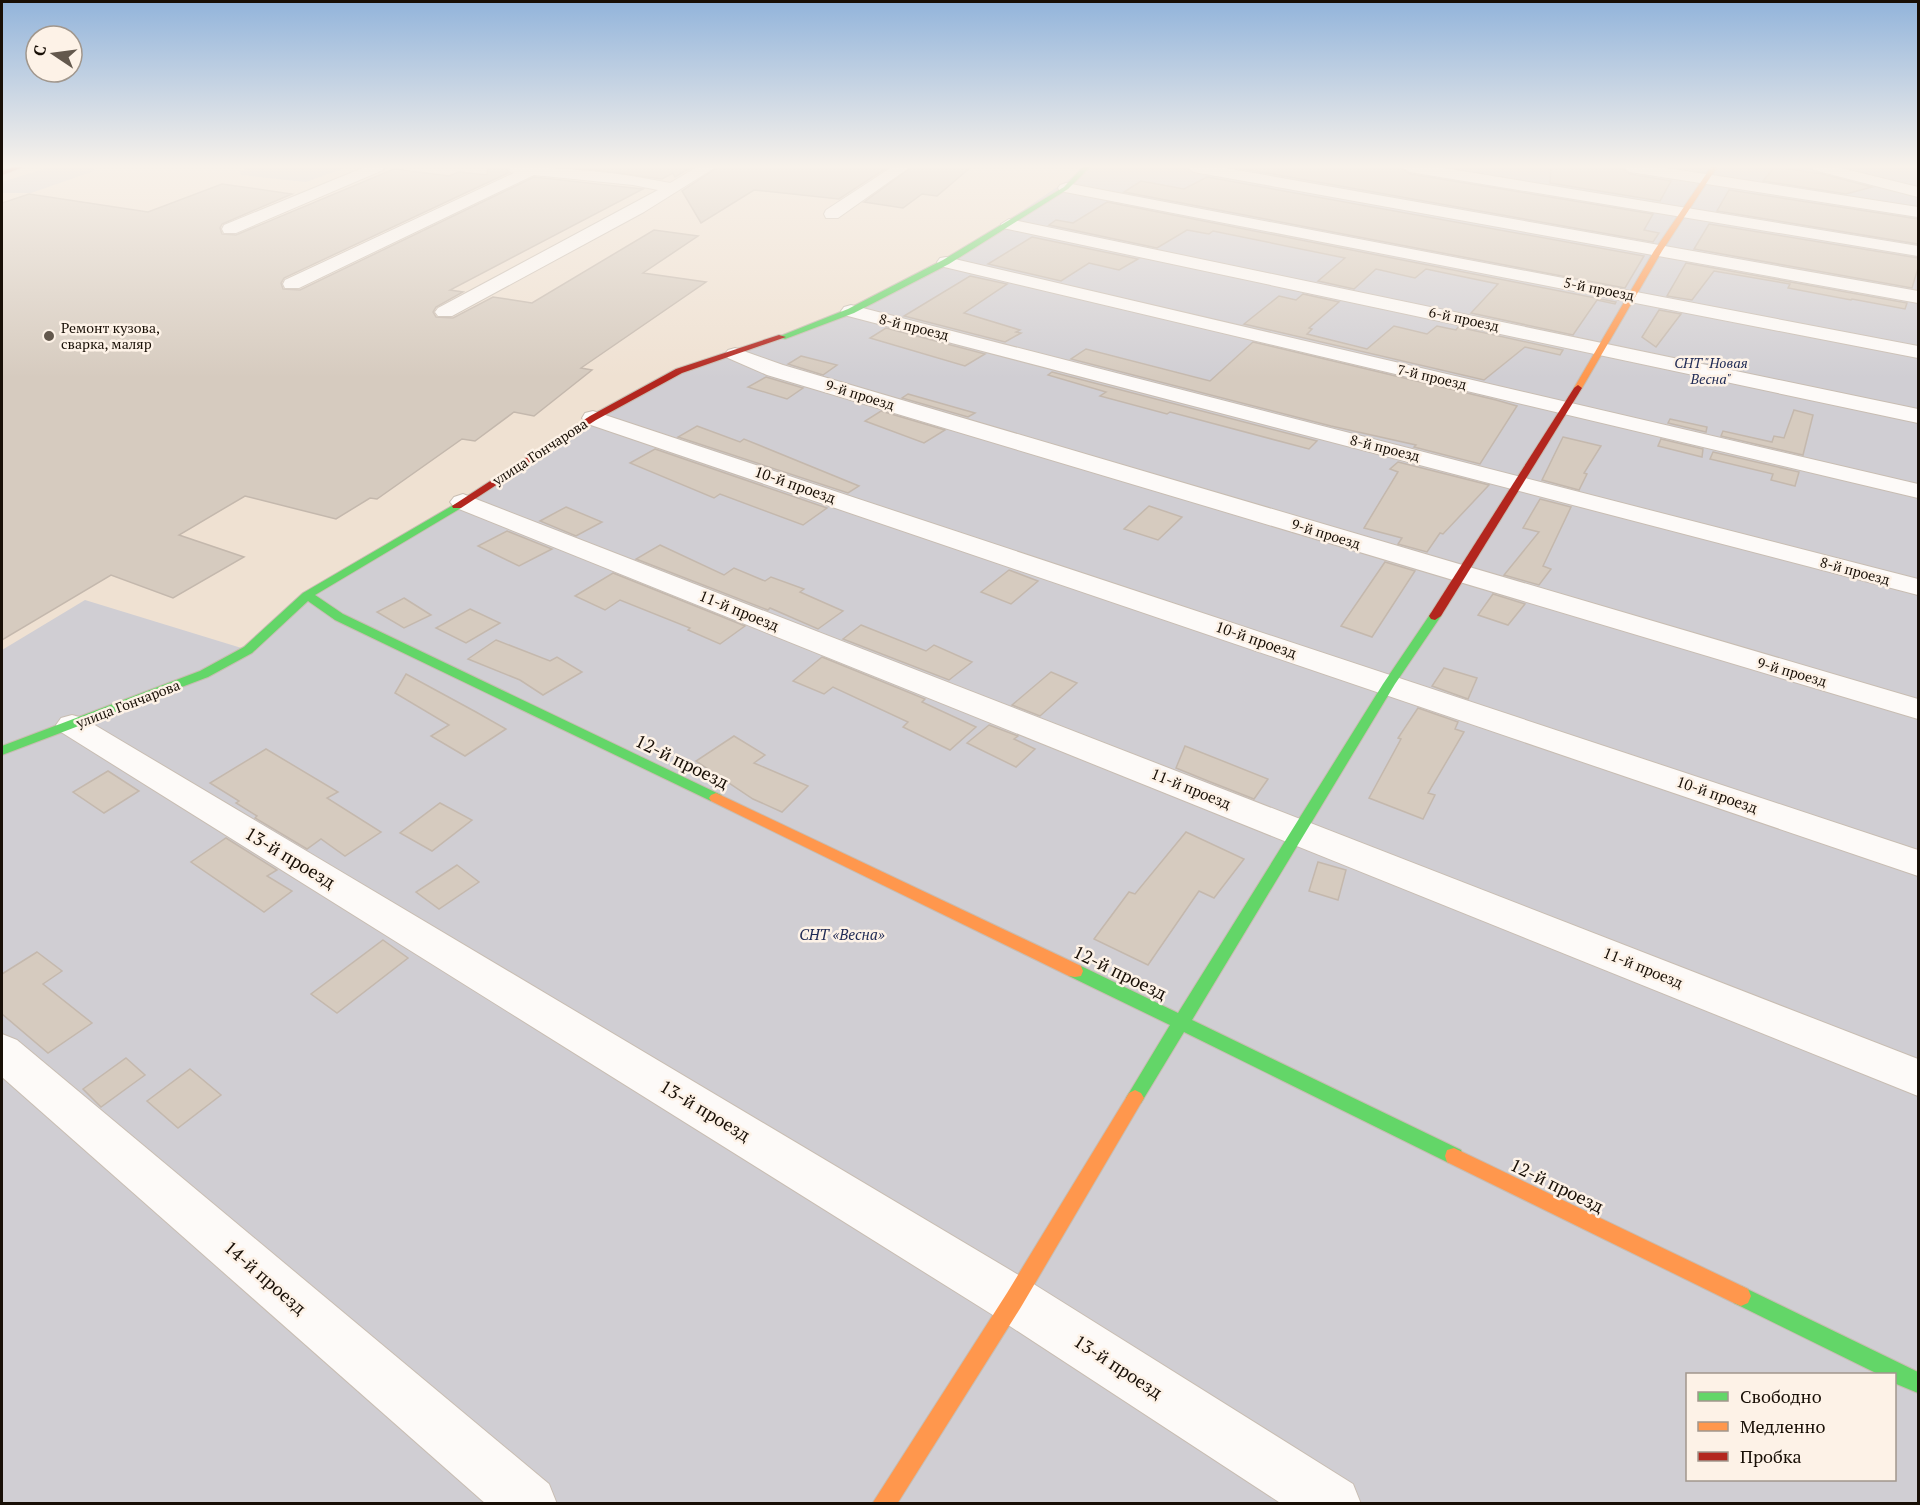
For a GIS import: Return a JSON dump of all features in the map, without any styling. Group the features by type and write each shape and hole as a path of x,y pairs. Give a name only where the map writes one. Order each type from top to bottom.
{"street":[{"path":"292,284 391,237"},
{"path":"445,312 586,237"},
{"name":"улица Гончарова","path":"2,751 204,674 248,650 307,595 463,502 593,418 679,371 735,354 851,311 946,262 987,237"},
{"name":"6-й проезд","path":"1072,237 1918,416"},
{"name":"5-й проезд","path":"1324,237 1918,352"},
{"path":"1582,237 1918,297"},
{"path":"883,1503 1014,1300 1180,1022 1389,684 1463,575 1566,409 1667,237"},
{"path":"1833,237 1918,251"},
{"name":"7-й проезд","path":"946,262 1918,491"},
{"name":"8-й проезд","path":"851,311 1918,587"},
{"name":"9-й проезд","path":"735,354 775,370 1918,709"},
{"name":"10-й проезд","path":"593,418 1918,863"},
{"name":"11-й проезд","path":"463,502 1918,1078"},
{"name":"12-й проезд","path":"307,595 339,617 1180,1022 1918,1383"},
{"name":"13-й проезд","path":"72,725 1014,1300 1333,1503"},
{"name":"14-й проезд","path":"2,1052 529,1503"}],"green space":[{"name":"СНТ «Весна»","path":"983,237 1918,237 1918,1503 2,1503 2,650 85,600 248,650 307,595 679,371 851,311 946,262"}],"building":[{"path":"2,237 371,237 284,278 281,283 283,289 300,290 409,237 551,237 450,290 463,292 436,307 433,312 436,317 453,318 493,297 532,303 642,237 696,237 643,273 706,282 581,368 592,370 534,416 514,412 475,441 462,439 377,499 370,498 336,519 245,496 179,535 244,557 173,598 111,575 2,640"},
{"path":"1032,237 1138,259 1119,270 1089,263 1061,281 988,264"},
{"path":"1106,237 1175,237 1157,248"},
{"path":"1243,237 1286,237 1616,302 1615,304 1597,300 1573,335 1471,313 1498,284 1426,269 1415,278 1376,269 1354,289 1318,281 1345,258"},
{"path":"1360,237 1540,237 1644,256 1625,288"},
{"path":"1626,237 1656,237 1653,242"},
{"path":"1701,237 1790,237 1918,258 1918,268 1912,288 1694,249"},
{"path":"1877,237 1918,237 1918,244"},
{"path":"1686,263 1907,303 1905,309 1788,288 1790,284 1714,271 1692,300 1667,296"},
{"path":"970,276 1007,284 964,313 1020,330 1016,332 1021,333 1005,342 904,316"},
{"path":"1303,294 1339,302 1309,328 1312,329 1307,334 1367,349 1394,326 1427,334 1437,326 1456,330 1458,327 1563,350 1560,355 1525,347 1484,380 1244,324 1279,296 1296,300"},
{"path":"1659,310 1681,314 1656,347 1642,337"},
{"path":"886,328 985,354 965,366 870,338"},
{"path":"1253,342 1517,406 1480,464 1414,447 1416,445 1331,426 1071,359 1086,349 1210,381"},
{"path":"801,356 837,365 823,375 788,364"},
{"path":"1052,372 1317,441 1309,449 1170,412 1167,414 1100,396 1106,392 1048,375"},
{"path":"766,377 803,388 787,399 748,387"},
{"path":"908,394 975,413 968,417 902,398"},
{"path":"1794,410 1813,415 1803,455 1721,436 1723,431 1772,442 1774,436 1784,438"},
{"path":"881,411 945,430 924,443 865,421"},
{"path":"1670,419 1707,427 1706,432 1668,423"},
{"path":"697,426 740,442 744,439 859,486 848,493 678,437"},
{"path":"1563,437 1601,446 1584,473 1587,474 1579,490 1542,480"},
{"path":"1661,439 1703,449 1702,457 1658,446"},
{"path":"655,449 827,508 803,525 720,494 714,498 630,463"},
{"path":"1713,452 1799,472 1795,486 1771,480 1773,474 1710,459"},
{"path":"1398,462 1489,485 1443,534 1440,533 1427,552 1398,544 1402,538 1364,528 1398,472 1390,469"},
{"path":"1540,499 1571,507 1543,566 1551,569 1539,585 1504,575 1539,532 1523,528"},
{"path":"1149,506 1182,517 1158,540 1124,529"},
{"path":"566,507 602,522 576,536 540,521"},
{"path":"507,531 552,549 519,566 478,546"},
{"path":"660,545 724,575 734,568 765,581 771,577 804,589 800,592 843,611 818,629 770,608 768,610 636,559"},
{"path":"1385,562 1415,571 1372,637 1341,626"},
{"path":"1009,570 1038,581 1011,604 981,592"},
{"path":"613,573 745,626 720,644 688,630 690,628 620,600 605,610 575,596"},
{"path":"1493,594 1525,604 1508,625 1478,615"},
{"path":"404,598 431,615 404,628 377,612"},
{"path":"470,609 500,623 466,643 436,628"},
{"path":"861,625 926,651 934,645 972,662 949,680 843,639"},
{"path":"496,640 550,661 557,657 582,672 543,695 520,680 468,659"},
{"path":"822,657 925,699 922,702 976,727 950,750 903,727 908,722 833,687 824,694 793,681"},
{"path":"1444,668 1477,678 1468,699 1432,686"},
{"path":"1051,672 1077,683 1040,716 1012,705"},
{"path":"406,674 506,729 465,756 431,736 449,725 395,693"},
{"path":"1418,708 1458,722 1455,729 1464,732 1428,793 1435,795 1423,819 1369,798 1401,739 1398,738"},
{"path":"989,725 1018,736 1014,739 1035,749 1016,767 967,743"},
{"path":"734,736 765,755 754,763 808,786 782,812 753,799 696,761"},
{"path":"1185,746 1268,779 1254,799 1208,781 1176,768"},
{"path":"266,749 338,792 327,798 381,832 345,856 321,839 307,849 255,818 257,816 236,803 239,801 210,783"},
{"path":"108,771 139,791 104,813 73,792"},
{"path":"440,803 472,820 432,851 400,833"},
{"path":"1186,832 1244,859 1214,898 1199,891 1148,965 1094,939 1129,892 1135,894"},
{"path":"226,838 277,870 267,876 292,891 264,912 191,862"},
{"path":"1318,862 1346,870 1338,900 1309,891"},
{"path":"457,865 479,882 439,909 416,892"},
{"path":"383,940 408,958 337,1013 311,994"},
{"path":"37,952 62,971 43,984 92,1023 48,1053 2,1014 2,974"},
{"path":"126,1058 145,1075 101,1107 83,1089"},
{"path":"190,1069 221,1095 178,1128 147,1101"}],"traffic: fast":[{"path":"782,337 851,311 946,262 986,237"},
{"path":"2,751 204,674 248,650 307,595 457,506"},
{"path":"307,595 339,617 716,798"},
{"path":"1135,1098 1389,684 1435,616"},
{"path":"1075,971 1454,1156"},
{"path":"1741,1296 1918,1383"}],"traffic: slow":[{"path":"1578,388 1667,237"},
{"path":"716,798 1075,971"},
{"path":"883,1504 1014,1300 1135,1098"},
{"path":"1454,1156 1741,1296"}],"traffic: jam":[{"path":"457,506 593,418 679,371 782,337"},
{"path":"1435,616 1578,388"}],"place":[{"name":"Ремонт кузова, сварка, маляр","path":"49,336"}],"park label":[{"name":"СНТ \"Новая Весна\"","path":"1711,372"}]}
